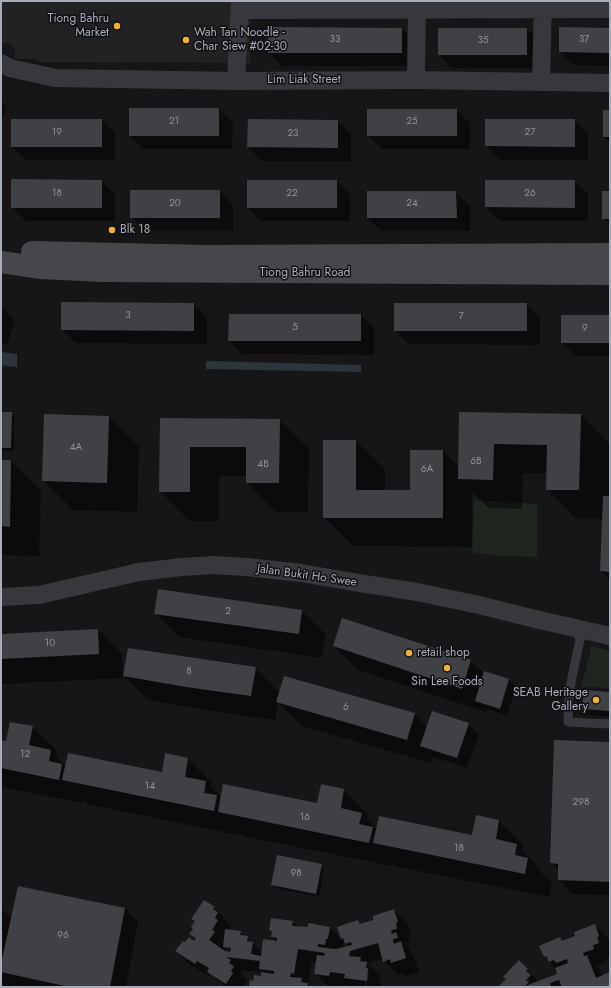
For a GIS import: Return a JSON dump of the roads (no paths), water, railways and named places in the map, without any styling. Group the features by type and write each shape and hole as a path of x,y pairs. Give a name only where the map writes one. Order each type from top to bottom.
{"main road":[{"name":"Tiong Bahru Road","path":"1,248 10,251 42,253 206,256 610,254"},
{"name":"Tiong Bahru Road","path":"1,262 41,268 103,271 610,274"}],"street":[{"path":"236,81 240,5 543,5 610,10"},
{"path":"416,80 417,5"},
{"path":"541,82 543,5"},
{"name":"Lim Liak Street","path":"1,62 10,68 55,78 236,81 416,80 610,83"},
{"name":"Jalan Bukit Ho Swee","path":"1,597 36,596 139,572 214,565 247,567 301,573 418,592 610,636"}],"lane":[{"path":"576,628 580,640 569,695 568,722 610,724"}],"place":[{"name":"Tiong Bahru Market","path":"117,26"},
{"name":"Wah Tan Noodle - Char Siew #02-30","path":"186,40"},
{"name":"Blk 18","path":"112,230"},
{"name":"retail shop","path":"409,653"},
{"name":"Sin Lee Foods","path":"447,668"},
{"name":"SEAB Heritage Gallery","path":"596,700"}]}
